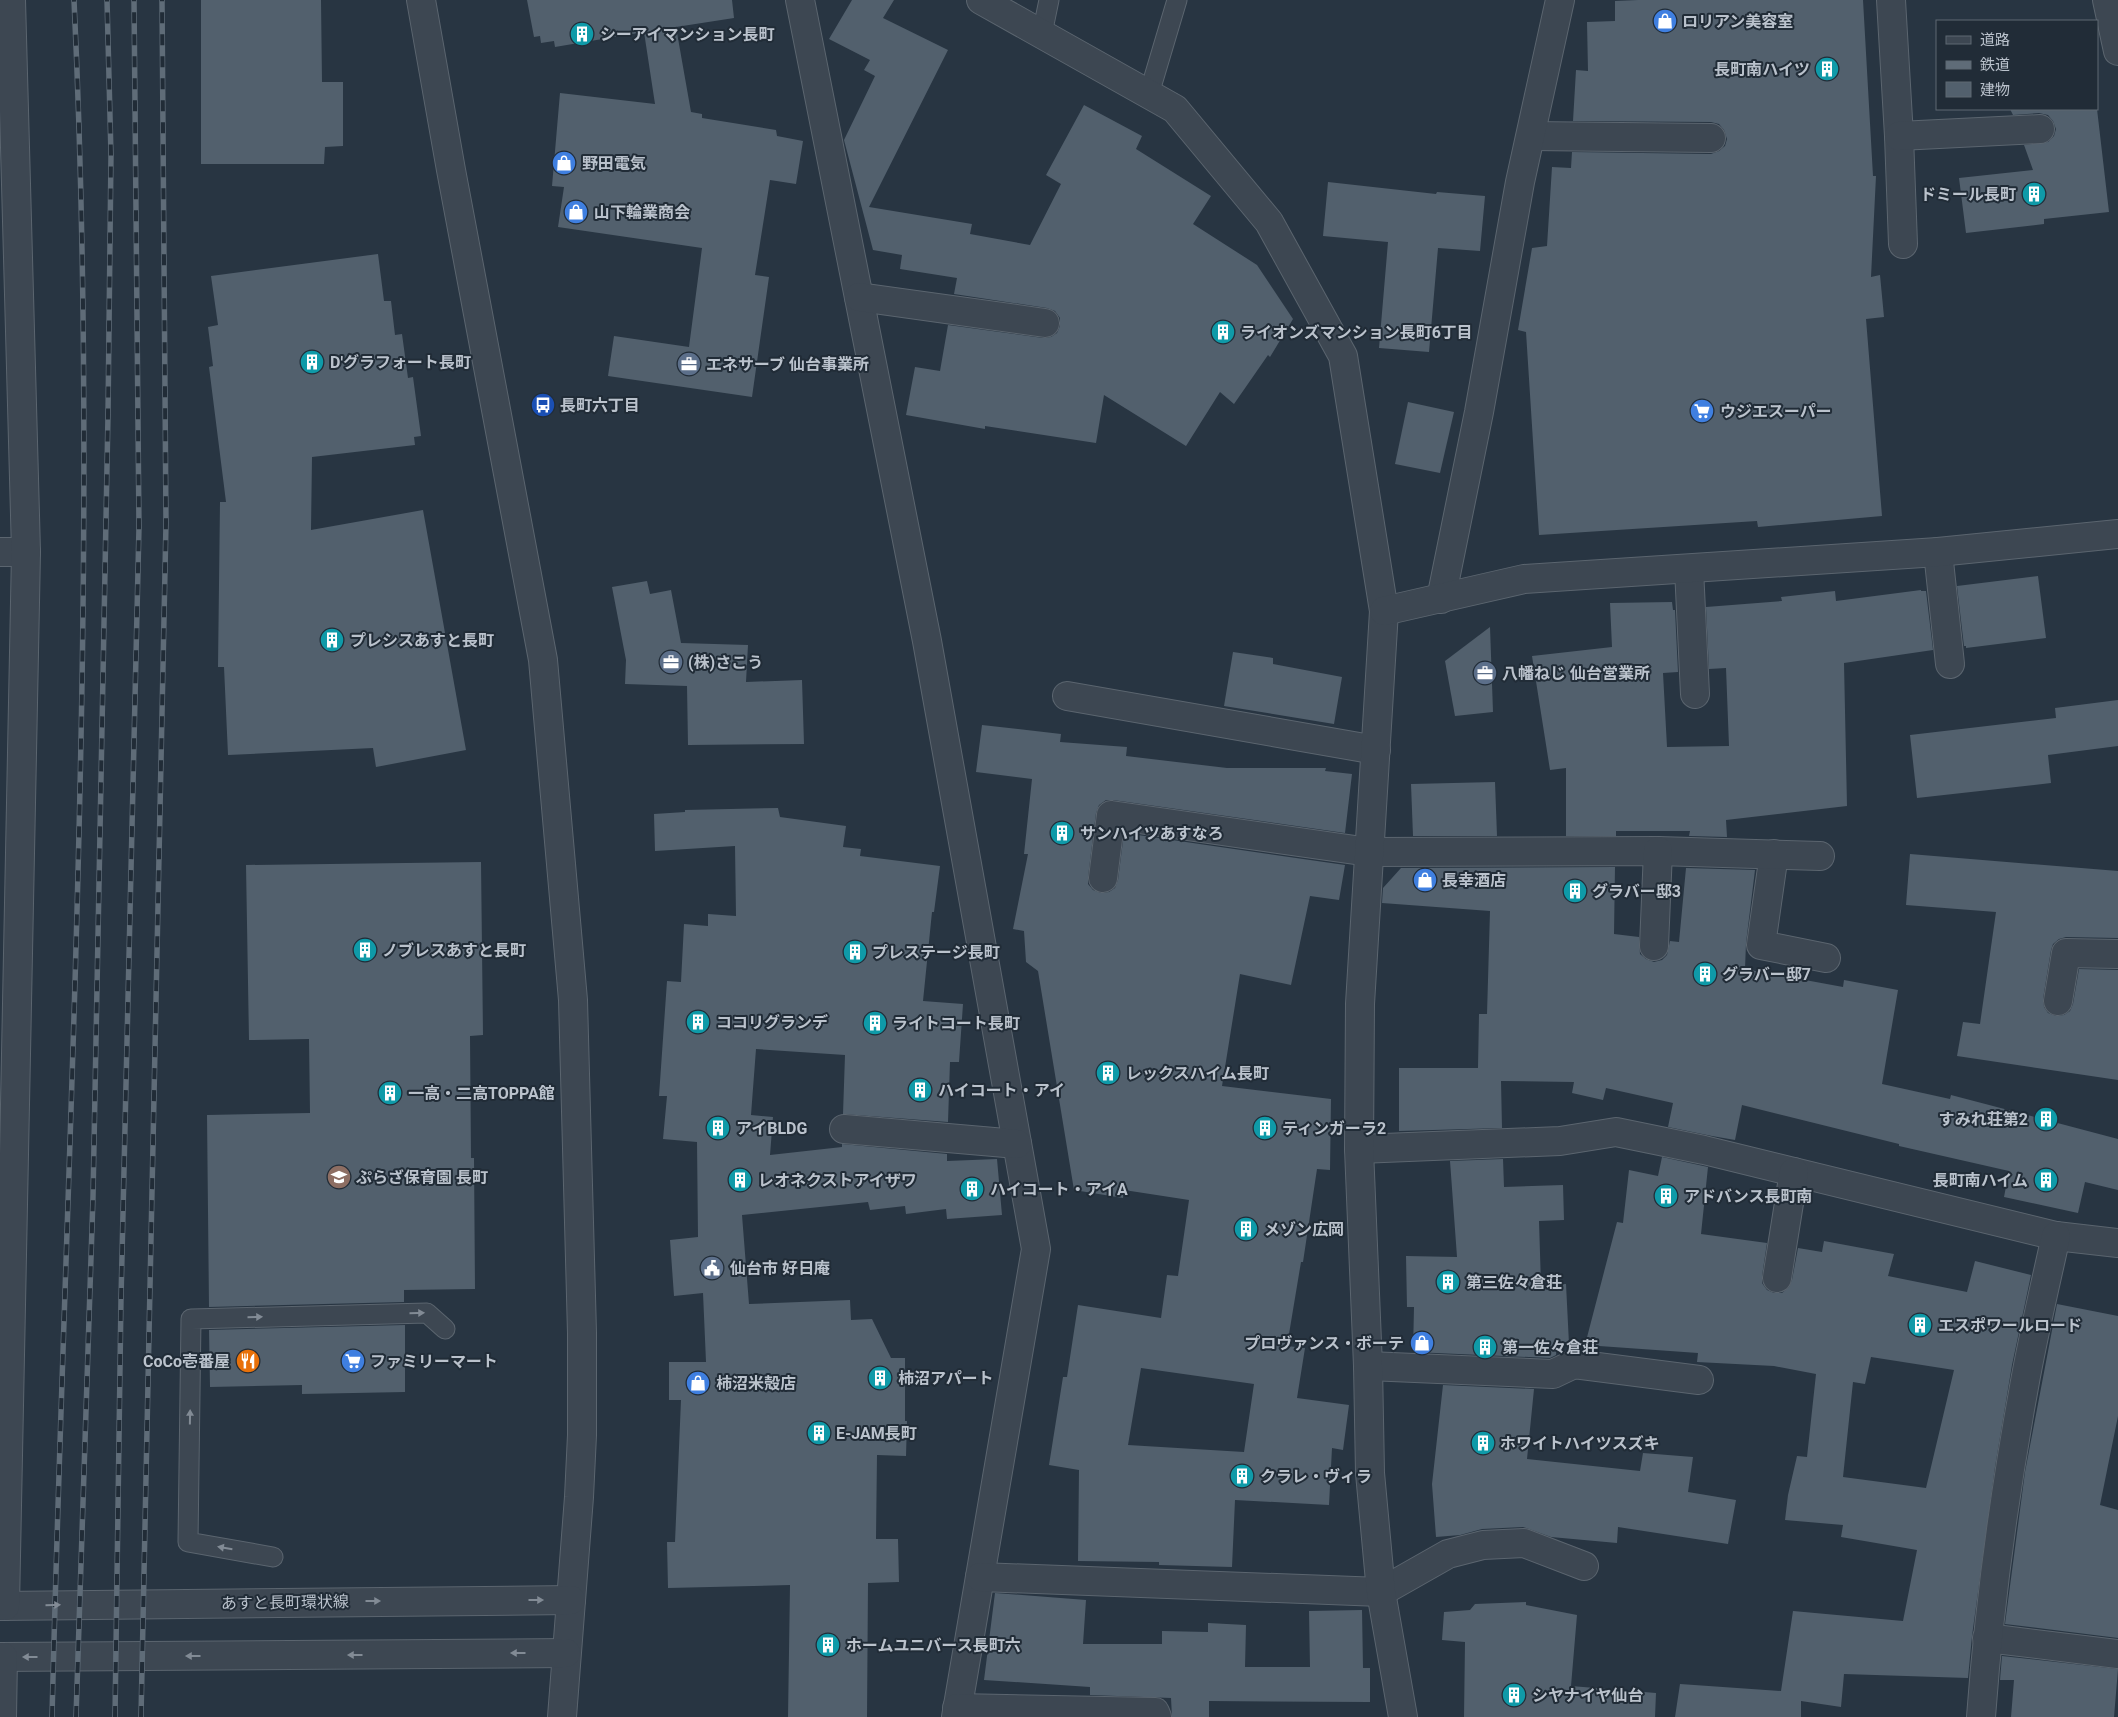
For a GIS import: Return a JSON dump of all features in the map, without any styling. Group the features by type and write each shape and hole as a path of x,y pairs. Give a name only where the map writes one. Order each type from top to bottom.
{"street":[{"path":"421,0 452,180 543,660 573,1000 579,1185 582,1435 562,1717"},
{"path":"800,0 927,640 1036,1249 956,1713 1155,1712 1157,1717"},
{"path":"981,0 1175,109 1269,222 1343,356 1384,611 1360,1004 1359,1149 1368,1366 1370,1473 1381,1592 1403,1717"},
{"path":"1441,598 1479,412 1520,182 1560,0"},
{"path":"1891,0 1903,244"},
{"path":"2108,0 2118,51"},
{"path":"2,1606 13,552 7,9"},
{"path":"1899,136 2040,129"},
{"path":"1531,136 1710,138"},
{"path":"859,297 1045,323"},
{"path":"1384,611 1524,579 1938,552 2118,534"},
{"path":"1938,552 1950,664"},
{"path":"1689,569 1694,694"},
{"path":"1066,696 1376,750"},
{"path":"1103,878 1111,815 1369,852 1658,851 1820,856"},
{"path":"1654,946 1658,851"},
{"path":"1774,854 1761,945 1826,958"},
{"path":"2058,1002 2066,953 2118,954"},
{"path":"844,1129 1017,1144"},
{"path":"1359,1149 1560,1141 1616,1132 1794,1172 2056,1236 2118,1243"},
{"path":"1777,1278 1794,1172"},
{"path":"1981,1717 1987,1638 2024,1387 2056,1236"},
{"path":"1368,1366 1553,1374 1574,1364 1699,1380"},
{"path":"980,1577 1381,1592 1448,1554 1483,1544 1524,1543 1584,1566"},
{"name":"あすと長町環状線","path":"2,1606 571,1600"},
{"path":"1987,1638 2118,1654"},
{"path":"2,1717 2,1657 566,1654"}],"lane":[{"path":"1042,34 1049,0"},
{"path":"1149,94 1177,0"},
{"path":"273,1557 188,1542 191,1319 427,1313 445,1329"}],"building":[{"path":"201,0 321,0 322,82 343,82 343,146 325,147 324,164 201,164"},
{"path":"527,0 732,0 734,18 676,27 691,112 702,114 702,118 776,130 777,136 803,141 796,184 770,180 755,275 769,277 752,397 608,376 614,336 689,347 702,248 558,227 564,187 552,186 560,93 655,104 644,32 555,47 554,41 541,43 540,36 534,37"},
{"path":"852,0 894,0 883,18 948,50 869,207 972,224 970,234 1030,245 1061,184 1046,175 1084,105 1142,136 1136,149 1211,196 1193,224 1257,265 1293,319 1270,357 1268,355 1234,404 1220,392 1186,446 1104,395 1096,443 985,426 985,429 906,415 915,367 940,371 948,325 1043,338 1051,337 1057,333 1060,326 1060,318 1055,311 1047,308 954,294 957,278 900,269 902,255 873,250 844,140 875,76 864,70 870,60 829,39"},
{"path":"1863,0 1873,176 1876,176 1871,277 1880,275 1884,317 1866,319 1882,516 1758,527 1757,521 1539,535 1526,332 1518,330 1532,248 1547,246 1552,167 1571,168 1572,152 1711,154 1725,146 1727,139 1724,130 1719,124 1711,122 1573,121 1576,70 1588,71 1587,22 1615,21 1615,1"},
{"name":"ドミール長町","path":"2010,110 2097,110 2109,212 2044,219 2044,224 1966,233 1959,178 2033,170 2024,145 2048,142 2054,136 2056,129 2048,115 2039,113 2013,115"},
{"path":"1328,182 1436,194 1437,192 1485,196 1480,251 1438,248 1429,352 1379,348 1388,242 1323,236"},
{"path":"378,254 384,301 391,301 395,335 402,334 408,378 413,377 421,436 414,437 415,445 312,457 311,530 423,510 466,750 376,767 373,748 228,755 224,667 218,667 220,502 226,502 209,367 213,366 208,327 218,325 211,276"},
{"path":"1408,402 1454,412 1440,473 1395,464"},
{"path":"2038,576 2046,638 1966,648 1964,646 1957,586"},
{"path":"647,581 650,594 671,590 681,643 748,645 746,682 802,680 804,744 688,745 687,686 625,684 626,660 612,587"},
{"path":"1921,590 1926,591 1933,650 1844,663 1847,806 1726,820 1727,837 1689,836 1690,831 1616,831 1616,836 1566,836 1566,768 1550,770 1532,656 1612,647 1610,603 1672,602 1673,610 1675,610 1678,672 1663,673 1667,747 1729,746 1726,668 1709,669 1706,607 1782,601 1781,597 1835,591 1836,601"},
{"path":"1490,627 1493,712 1455,716 1445,661"},
{"path":"1233,652 1273,658 1273,664 1342,677 1334,724 1224,706"},
{"path":"2118,700 2118,746 2048,755 2051,783 1917,798 1910,735 2056,718 2055,708"},
{"path":"982,725 1061,734 1060,742 1127,747 1126,756 1227,768 1326,768 1325,771 1352,774 1345,833 1113,800 1106,800 1099,805 1096,813 1088,884 1093,890 1101,893 1109,892 1115,888 1118,880 1124,833 1345,865 1339,900 1310,896 1291,985 1240,974 1222,1086 1331,1099 1330,1170 1317,1169 1303,1262 1301,1262 1287,1346 1305,1348 1297,1398 1349,1405 1343,1450 1332,1448 1329,1505 1235,1500 1232,1567 1159,1565 1159,1562 1078,1561 1079,1470 1049,1465 1063,1377 1067,1377 1078,1305 1161,1318 1167,1275 1178,1276 1189,1200 1124,1190 1123,1198 1074,1190 1038,971 1026,962 1024,931 1013,929 1028,854 1024,854 1032,779 976,772","holes":["1141,1368 1254,1384 1244,1452 1128,1445"]},
{"path":"1495,782 1497,836 1413,836 1411,784"},
{"path":"778,808 780,817 846,826 843,847 861,849 860,856 940,866 934,912 932,912 923,1001 963,1004 959,1062 950,1062 948,1122 843,1114 845,1055 756,1049 751,1115 773,1117 770,1155 842,1147 842,1144 947,1154 947,1161 997,1159 1002,1215 947,1219 946,1209 906,1214 905,1206 870,1210 868,1202 742,1215 749,1304 850,1300 851,1320 872,1319 891,1358 905,1358 906,1456 877,1455 876,1539 898,1539 899,1582 868,1583 867,1717 788,1717 790,1585 668,1588 667,1542 675,1542 681,1400 669,1400 669,1362 706,1362 703,1293 674,1296 670,1240 698,1237 697,1142 663,1139 667,1096 659,1096 667,981 681,982 684,924 708,926 708,914 736,916 735,846 655,851 654,814 685,812 685,810"},
{"path":"1910,854 2118,871 2118,938 2066,937 2059,939 2053,944 2051,950 2043,999 2044,1007 2048,1013 2056,1016 2064,1015 2070,1011 2073,1004 2079,969 2118,970 2118,1080 1957,1056 1963,1022 1980,1024 1996,912 1906,905"},
{"path":"481,862 483,1035 470,1036 471,1158 474,1158 475,1289 404,1290 404,1302 209,1307 207,1115 310,1113 309,1039 249,1040 246,865"},
{"path":"1615,867 1614,934 1639,937 1640,954 1654,962 1662,960 1667,955 1670,941 1679,942 1686,868 1755,870 1746,943 1745,969 1843,987 1844,980 1898,990 1882,1084 1950,1099 1951,1095 2118,1139 2118,1190 2085,1182 2078,1213 2004,1197 2009,1171 1899,1146 1899,1144 1742,1105 1735,1140 1668,1127 1673,1103 1606,1088 1603,1100 1572,1093 1574,1082 1501,1081 1502,1128 1399,1131 1399,1068 1478,1068 1479,1014 1487,1014 1490,911 1382,903 1383,888 1401,868"},
{"path":"1662,1157 1708,1167 1701,1234 1767,1243 1762,1283 1767,1290 1774,1293 1782,1293 1789,1287 1798,1248 1822,1252 1824,1241 1894,1254 1888,1276 1967,1292 1975,1261 2031,1275 2012,1365 1995,1467 1968,1678 1844,1674 1841,1707 1801,1701 1801,1717 1675,1717 1680,1684 1781,1691 1793,1611 1903,1621 1917,1550 1841,1537 1843,1525 1785,1520 1788,1495 1797,1456 1807,1457 1816,1374 1774,1366 1697,1362 1698,1353 1585,1345 1617,1222 1623,1223 1629,1170 1658,1176","holes":["1871,1357 1954,1370 1926,1488 1843,1477 1853,1382 1865,1384"]},
{"path":"1503,1159 1504,1187 1563,1185 1564,1220 1539,1221 1541,1285 1566,1284 1569,1344 1557,1343 1556,1355 1550,1358 1413,1352 1414,1307 1407,1307 1406,1256 1457,1257 1450,1161"},
{"path":"2057,1304 2118,1316 2118,1416 2100,1505 2118,1510 2118,1638 2005,1624 2025,1472"},
{"path":"405,1325 405,1392 302,1394 302,1385 210,1387 209,1330"},
{"path":"1443,1385 1534,1389 1527,1459 1640,1471 1643,1453 1693,1457 1688,1492 1736,1500 1728,1544 1618,1527 1617,1543 1551,1537 1523,1527 1482,1529 1460,1535 1436,1537 1432,1484"},
{"path":"995,1593 1086,1600 1083,1644 1162,1644 1162,1631 1208,1632 1208,1623 1246,1625 1245,1667 1310,1667 1309,1611 1362,1610 1363,1668 1370,1668 1370,1702 1209,1701 1209,1717 1172,1717 1171,1698 1090,1695 1090,1687 984,1680"},
{"path":"1526,1602 1526,1605 1577,1615 1571,1686 1656,1693 1655,1717 1464,1717 1465,1642 1442,1640 1444,1612 1470,1610 1475,1604"},
{"path":"2002,1656 2118,1669 2114,1717 2011,1717 2014,1680 2000,1680"}],"railway":[{"path":"52,1717 83,644 84,429 81,215 74,0"},
{"path":"76,1717 93,1197 108,415 111,155 107,0"},
{"path":"115,1717 121,1299 139,527 134,0"},
{"path":"141,1717 166,523 162,0"}],"place":[{"name":"ロリアン美容室","path":"1665,21"},
{"name":"シーアイマンション長町","path":"582,34"},
{"name":"長町南ハイツ","path":"1827,69"},
{"name":"野田電気","path":"564,163"},
{"name":"ドミール長町","path":"2034,194"},
{"name":"山下輪業商会","path":"576,212"},
{"name":"ライオンズマンション長町6丁目","path":"1223,332"},
{"name":"D'グラフォート長町","path":"312,362"},
{"name":"エネサーブ 仙台事業所","path":"689,364"},
{"name":"長町六丁目","path":"543,405"},
{"name":"ウジエスーパー","path":"1702,411"},
{"name":"プレシスあすと長町","path":"332,640"},
{"name":"(株)さこう","path":"671,662"},
{"name":"八幡ねじ 仙台営業所","path":"1485,673"},
{"name":"サンハイツあすなろ","path":"1062,833"},
{"name":"長幸酒店","path":"1425,880"},
{"name":"グラバー邸3","path":"1575,891"},
{"name":"ノブレスあすと長町","path":"365,950"},
{"name":"プレステージ長町","path":"855,952"},
{"name":"グラバー邸7","path":"1705,974"},
{"name":"ココリグランデ","path":"698,1022"},
{"name":"ライトコート長町","path":"875,1023"},
{"name":"レックスハイム長町","path":"1108,1073"},
{"name":"ハイコート・アイ","path":"920,1090"},
{"name":"一高・二高TOPPA館","path":"390,1093"},
{"name":"すみれ荘第2","path":"2046,1119"},
{"name":"アイBLDG","path":"718,1128"},
{"name":"ティンガーラ2","path":"1265,1128"},
{"name":"ぷらざ保育園 長町","path":"339,1177"},
{"name":"レオネクストアイザワ","path":"740,1180"},
{"name":"長町南ハイム","path":"2046,1180"},
{"name":"ハイコート・アイA","path":"972,1189"},
{"name":"アドバンス長町南","path":"1666,1196"},
{"name":"メゾン広岡","path":"1246,1229"},
{"name":"仙台市 好日庵","path":"712,1268"},
{"name":"第三佐々倉荘","path":"1448,1282"},
{"name":"エスポワールロード","path":"1920,1325"},
{"name":"プロヴァンス・ボーテ","path":"1422,1343"},
{"name":"第一佐々倉荘","path":"1485,1347"},
{"name":"CoCo壱番屋","path":"248,1361"},
{"name":"ファミリーマート","path":"353,1361"},
{"name":"柿沼アパート","path":"880,1378"},
{"name":"柿沼米殻店","path":"698,1383"},
{"name":"E-JAM長町","path":"819,1433"},
{"name":"ホワイトハイツスズキ","path":"1483,1443"},
{"name":"クラレ・ヴィラ","path":"1242,1476"},
{"name":"ホームユニバース長町六","path":"828,1645"},
{"name":"シヤナイヤ仙台","path":"1514,1695"}]}
